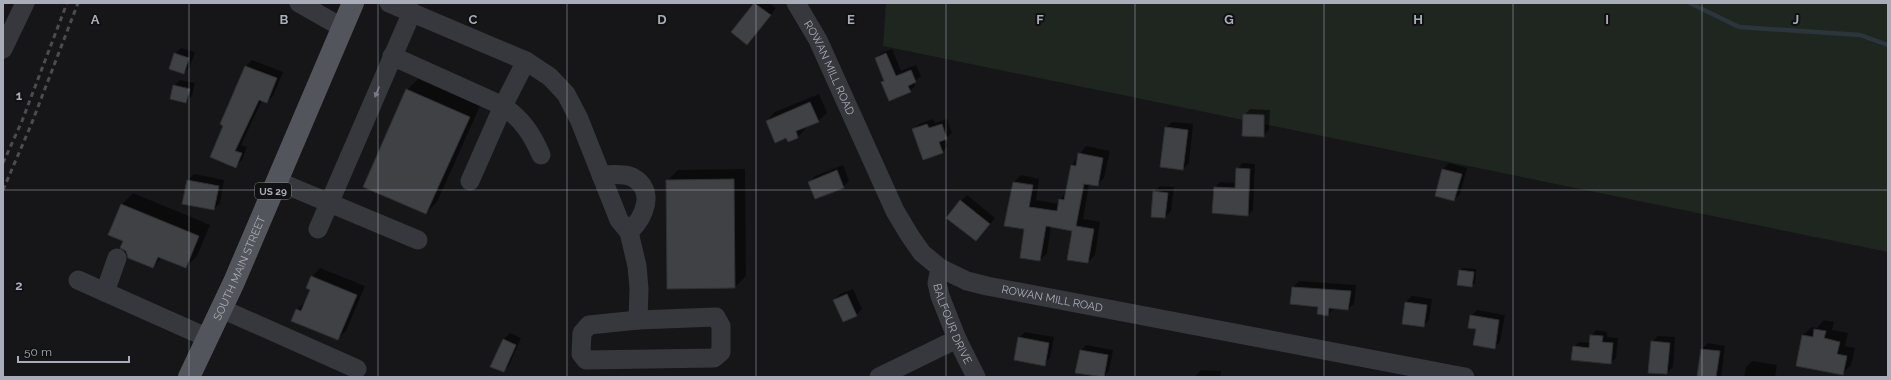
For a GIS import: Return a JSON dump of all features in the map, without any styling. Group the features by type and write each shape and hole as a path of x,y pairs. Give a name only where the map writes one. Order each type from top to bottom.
{"main road":[{"name":"SOUTH MAIN STREET","path":"189,377 222,309 353,3"}],"street":[{"path":"3,49 26,3"},
{"path":"299,3 343,28"},
{"path":"389,3 526,61 550,77 566,94 579,119 618,220 629,232 639,282 638,320"},
{"name":"ROWAN MILL ROAD","path":"796,3 818,40 895,211 922,253 940,268 967,282 986,286 1465,377"},
{"path":"318,229 412,12"},
{"path":"392,56 504,106 517,115 527,128 541,155"},
{"path":"470,181 526,61"},
{"path":"601,175 617,174 631,177 641,184 644,189 646,195 646,209 639,222 629,232"},
{"path":"277,181 418,240"},
{"path":"105,292 117,258"},
{"name":"BALFOUR DRIVE","path":"940,268 937,283 940,296 957,339 976,377"},
{"path":"78,280 208,338"},
{"path":"222,309 357,369"},
{"path":"716,318 721,326 721,352 714,358 586,360 581,354 582,332 589,325 638,320 716,318"},
{"path":"879,377 957,339"}],"shaded area":[{"path":"886,3 1888,3 1888,252 883,46"}],"building":[{"path":"754,3 771,15 747,45 731,32"},
{"path":"174,53 189,58 184,74 169,69"},
{"path":"886,53 896,76 911,70 916,82 908,86 911,92 889,101 881,82 884,81 875,58"},
{"path":"245,66 277,78 267,103 259,100 235,151 242,153 236,168 210,157 223,126 220,124"},
{"path":"173,85 190,89 186,103 170,99"},
{"path":"406,89 470,117 426,214 363,187"},
{"path":"810,102 819,122 796,131 798,138 788,142 786,138 775,143 766,121"},
{"path":"1243,114 1264,115 1264,137 1242,136"},
{"path":"927,124 929,128 942,124 947,139 939,142 943,153 923,160 912,129"},
{"path":"1165,127 1188,130 1183,170 1160,167"},
{"path":"1078,153 1103,158 1098,186 1084,184 1076,226 1094,229 1088,263 1067,260 1072,231 1046,226 1040,261 1020,258 1024,229 1004,226 1013,182 1033,185 1029,207 1057,211 1059,199 1064,200 1071,165 1076,166"},
{"path":"1236,168 1250,169 1248,216 1212,213 1214,187 1235,188"},
{"path":"1442,169 1462,174 1454,201 1435,196"},
{"path":"837,170 844,188 815,199 808,182"},
{"path":"734,179 735,288 667,289 666,180"},
{"path":"187,180 219,186 214,210 182,204"},
{"path":"1153,191 1168,193 1165,218 1151,217"},
{"path":"960,200 990,224 976,241 946,218"},
{"path":"121,204 199,236 186,268 158,257 153,268 128,258 126,251 120,248 123,241 108,235"},
{"path":"1459,270 1474,272 1472,287 1457,285"},
{"path":"311,276 357,295 338,340 291,321 296,309 301,311 310,290 306,288"},
{"path":"1292,287 1351,291 1348,310 1329,308 1328,316 1317,314 1318,307 1290,304"},
{"path":"847,294 857,316 843,322 833,300"},
{"path":"1405,302 1427,305 1424,327 1402,324"},
{"path":"1470,315 1499,320 1495,349 1473,345 1476,329 1468,328"},
{"path":"1814,329 1826,331 1824,338 1840,342 1837,354 1847,356 1843,375 1796,366 1802,335 1813,337"},
{"path":"1590,335 1603,336 1602,342 1613,343 1611,364 1571,360 1573,346 1589,348"},
{"path":"1018,337 1049,343 1045,366 1014,360"},
{"path":"503,339 516,345 504,372 490,367"},
{"path":"1651,341 1670,343 1667,374 1648,373"},
{"path":"1701,349 1720,351 1716,377 1697,377"},
{"path":"1080,350 1108,355 1104,377 1075,373"}],"waterway":[{"path":"1690,3 1739,27 1860,35 1888,45"}],"railway":[{"path":"3,163 22,121 67,3"},
{"path":"3,190 31,125 78,3"}]}
